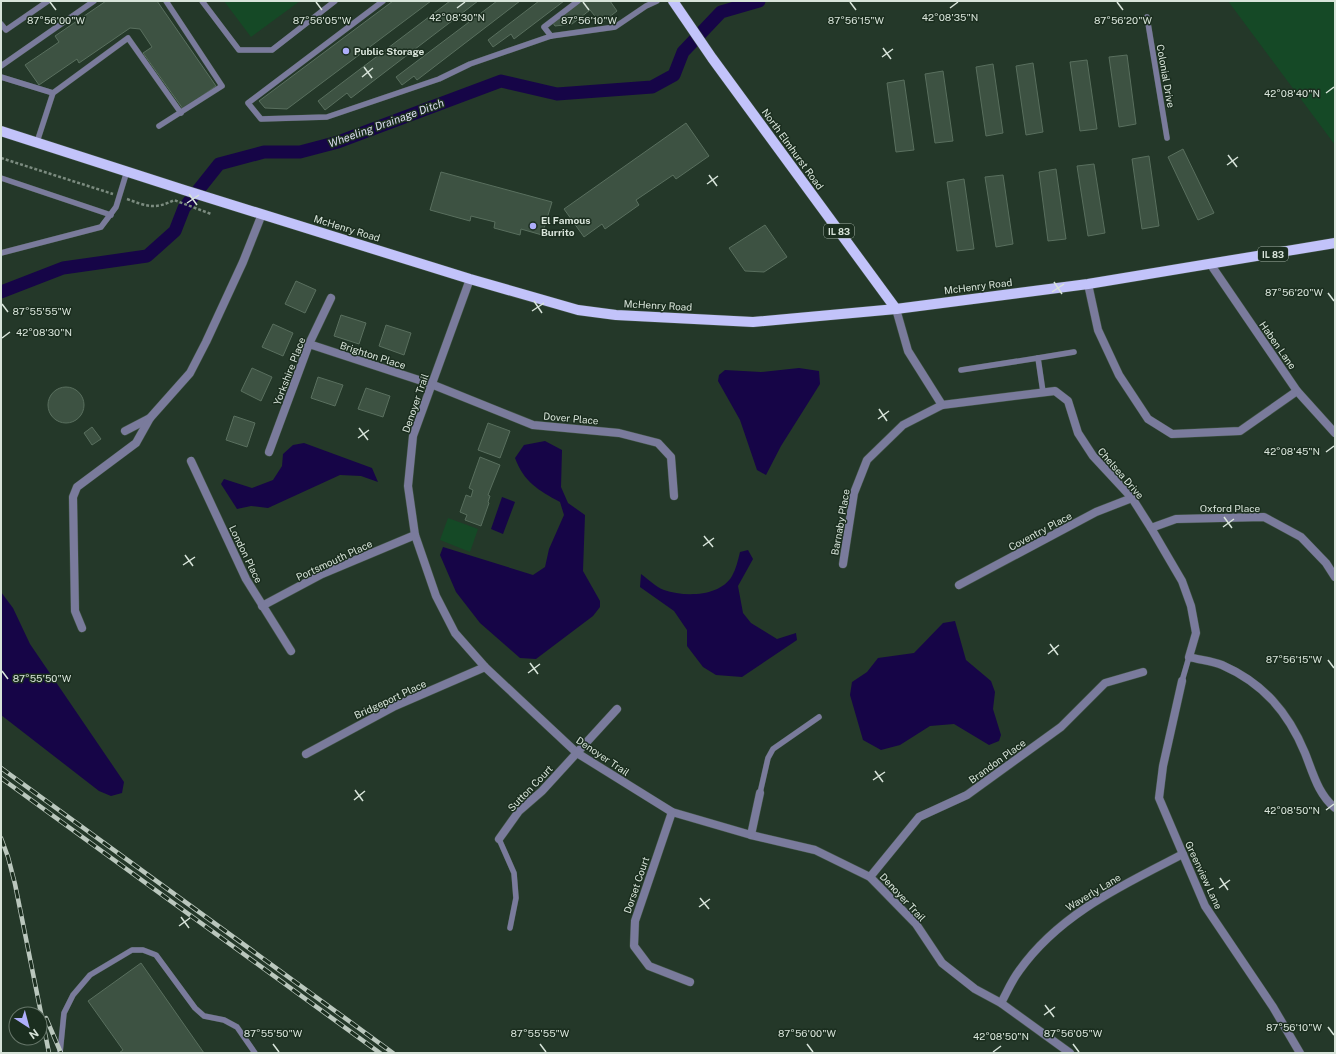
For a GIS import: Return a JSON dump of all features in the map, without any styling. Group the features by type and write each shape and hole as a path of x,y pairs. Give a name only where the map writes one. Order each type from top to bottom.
{"main road":[{"name":"North Elmhurst Road","path":"673,1 742,99 896,309"},
{"name":"McHenry Road","path":"1,131 220,202 470,279 578,310 616,314 753,322 896,309 1088,284 1210,265 1335,243"}],"street":[{"path":"82,628 75,611 73,497 80,485 136,443 150,418 190,373 243,262 262,214"},
{"name":"Haben Lane","path":"1210,265 1298,391 1335,433"},
{"name":"Denoyer Trail","path":"470,279 413,436 408,486 415,535 436,596 455,633 485,667 577,753 672,812 751,835 815,850 870,876 916,924 942,963 975,989 1002,1003 1070,1053"},
{"path":"1088,284 1098,330 1119,375 1148,419 1172,434 1240,431 1298,391"},
{"name":"Yorkshire Place","path":"269,452 309,344 331,298"},
{"path":"896,309 908,351 942,405"},
{"name":"Brighton Place","path":"309,344 431,384"},
{"name":"Dover Place","path":"431,384 533,425 619,433 658,443 671,457 674,496"},
{"name":"Chelsea Drive","path":"942,405 1055,391 1068,402 1078,433 1093,456 1132,498 1182,580 1191,606 1196,633 1190,657"},
{"name":"Barnaby Place","path":"843,564 854,494 867,460 903,425 942,405"},
{"path":"125,431 150,418"},
{"name":"London Place","path":"191,461 246,579 291,651"},
{"name":"Coventry Place","path":"960,585 1096,512 1132,498"},
{"name":"Oxford Place","path":"1151,528 1176,519 1264,517 1301,537 1326,563 1335,577"},
{"name":"Portsmouth Place","path":"262,606 322,574 415,535"},
{"path":"1190,657 1221,664 1250,680 1270,695 1287,719 1302,747 1321,794 1335,808"},
{"name":"Bridgeport Place","path":"306,754 395,706 485,667"},
{"name":"Brandon Place","path":"870,876 919,817 973,791 1061,727 1104,683 1143,672"},
{"name":"Chelsea Drive","path":"1175,710 1182,681"},
{"name":"Sutton Court","path":"499,839 519,810 542,791 617,709"},
{"name":"Greenview Lane","path":"1175,710 1163,766 1159,798 1205,906 1273,1007 1300,1053"},
{"path":"751,835 760,793"},
{"name":"Dorset Court","path":"672,812 635,921 634,946 649,966 690,982"},
{"name":"Waverly Lane","path":"1002,1003 1018,971 1038,947 1070,917 1108,893 1183,854"}],"lane":[{"path":"1,24 3,32 48,1"},
{"path":"1,66 94,1"},
{"path":"160,126 222,86 166,1"},
{"path":"202,1 238,50 272,50 335,1"},
{"path":"383,1 248,103 261,119 327,117 439,79 470,64 551,36 615,27 646,6 657,1"},
{"path":"551,36 544,27 578,1"},
{"name":"Colonial Drive","path":"1147,17 1167,138"},
{"path":"37,142 53,93 128,38 181,113"},
{"path":"1,77 53,93"},
{"path":"1,253 89,232 101,227 111,215 127,171"},
{"path":"1,178 111,215"},
{"path":"961,370 1074,352"},
{"path":"1038,358 1043,392"},
{"name":"Chelsea Drive","path":"1182,681 1190,657"},
{"path":"760,793 768,758 773,749 819,716"},
{"path":"499,839 514,873 516,898 510,928"},
{"path":"60,1053 64,1013 73,995 90,976 132,950 143,950 156,955 195,1008 204,1016 224,1020 237,1027 255,1053"}],"path":[{"path":"1,158 152,207 161,206 174,200 211,214"}],"green space":[{"path":"224,1 300,1 251,37"},
{"path":"1228,1 1335,1 1335,145"},
{"path":"448,518 478,529 470,552 440,540"}],"shaded area":[{"path":"799,368 819,371 820,384 781,446 766,475 757,470 740,420 718,381 719,375 725,370 761,372"},
{"path":"545,441 562,450 561,487 568,503 585,515 583,571 600,601 600,607 593,616 536,659 520,658 480,623 456,592 440,555 443,547 533,575 545,567 549,549 564,515 560,502 538,489 527,479 515,458 524,445"},
{"path":"304,443 372,468 378,482 361,476 340,475 268,508 251,506 237,509 221,484 224,479 252,488 273,480 282,466 283,454 293,445"},
{"path":"502,497 515,502 503,534 491,529"},
{"path":"748,550 753,559 738,586 743,613 751,623 777,639 796,633 797,640 742,677 716,675 703,667 687,646 687,630 674,611 640,587 641,574 664,590 681,594 701,594 710,592 726,583 732,576 740,552"},
{"path":"1,592 13,608 30,644 124,782 122,793 111,796 99,791 1,715"},
{"path":"955,621 966,660 991,681 995,692 993,709 1001,735 999,741 989,745 954,724 930,726 900,745 881,750 863,740 850,695 852,682 867,672 878,658 914,653 943,623"}],"building":[{"path":"106,1 157,1 216,86 183,109 143,53 152,47 140,29 130,28 79,63 77,59 39,85 25,65 59,42 55,36"},
{"name":"Public Storage","path":"393,1 431,1 287,109 265,108 259,101"},
{"name":"Public Storage","path":"450,1 478,1 351,98 347,93 325,110 318,101"},
{"name":"Public Storage","path":"497,1 520,1 417,80 414,76 402,85 396,77"},
{"path":"539,1 564,1 514,39 511,34 493,47 488,40"},
{"path":"582,1 610,1 617,11 603,22 599,21 590,10 572,24 555,26 553,23"},
{"path":"1127,55 1136,124 1119,127 1109,57"},
{"path":"1087,60 1097,129 1080,131 1070,62"},
{"path":"1033,63 1043,132 1026,135 1016,66"},
{"path":"993,64 1003,133 986,136 976,67"},
{"path":"943,71 953,141 935,143 925,74"},
{"path":"904,80 914,150 896,152 887,83"},
{"path":"686,123 709,156 676,179 673,175 636,200 639,205 605,229 602,224 584,237 564,209"},
{"path":"1183,149 1214,213 1198,220 1168,157"},
{"path":"1149,156 1159,226 1142,229 1132,159"},
{"path":"1094,164 1105,233 1088,236 1077,166"},
{"path":"1056,169 1066,239 1048,241 1039,172"},
{"path":"441,172 552,202 542,235 521,229 520,235 494,228 495,222 471,216 470,221 430,210"},
{"path":"1003,175 1013,244 996,247 985,177"},
{"path":"964,179 974,249 957,251 947,182"},
{"path":"765,225 787,257 764,272 745,271 729,248"},
{"path":"296,281 316,290 305,313 285,304"},
{"path":"341,315 366,323 359,344 334,336"},
{"path":"273,324 293,333 283,356 262,347"},
{"path":"386,325 411,333 404,355 379,346"},
{"path":"252,368 272,377 261,401 241,391"},
{"path":"318,377 343,385 335,406 311,398"},
{"path":"66,387 79,392 84,405 79,418 66,423 53,418 48,405 53,392"},
{"path":"366,388 390,396 383,417 358,409"},
{"path":"234,416 255,423 247,447 226,440"},
{"path":"488,423 510,431 500,458 478,450"},
{"path":"92,427 101,439 92,445 84,433"},
{"path":"480,457 500,465 488,495 490,496 489,503 481,526 465,520 467,515 460,512 466,495 471,497 473,490 469,488"},
{"path":"141,963 204,1053 119,1053 123,1050 88,1001"}],"waterway":[{"name":"Wheeling Drainage Ditch","path":"1,292 63,268 147,256 175,231 184,208 219,164 264,152 300,152 338,142 501,81 557,94 652,87 674,75 683,52 721,12 759,1"}],"railway":[{"path":"1,768 393,1053"},
{"path":"1,778 380,1053"},
{"path":"1,838 15,884 49,1053"},
{"path":"48,1023 61,1053"}],"place":[{"name":"Public Storage","path":"346,51"},
{"name":"El Famous Burrito","path":"533,226"}]}
